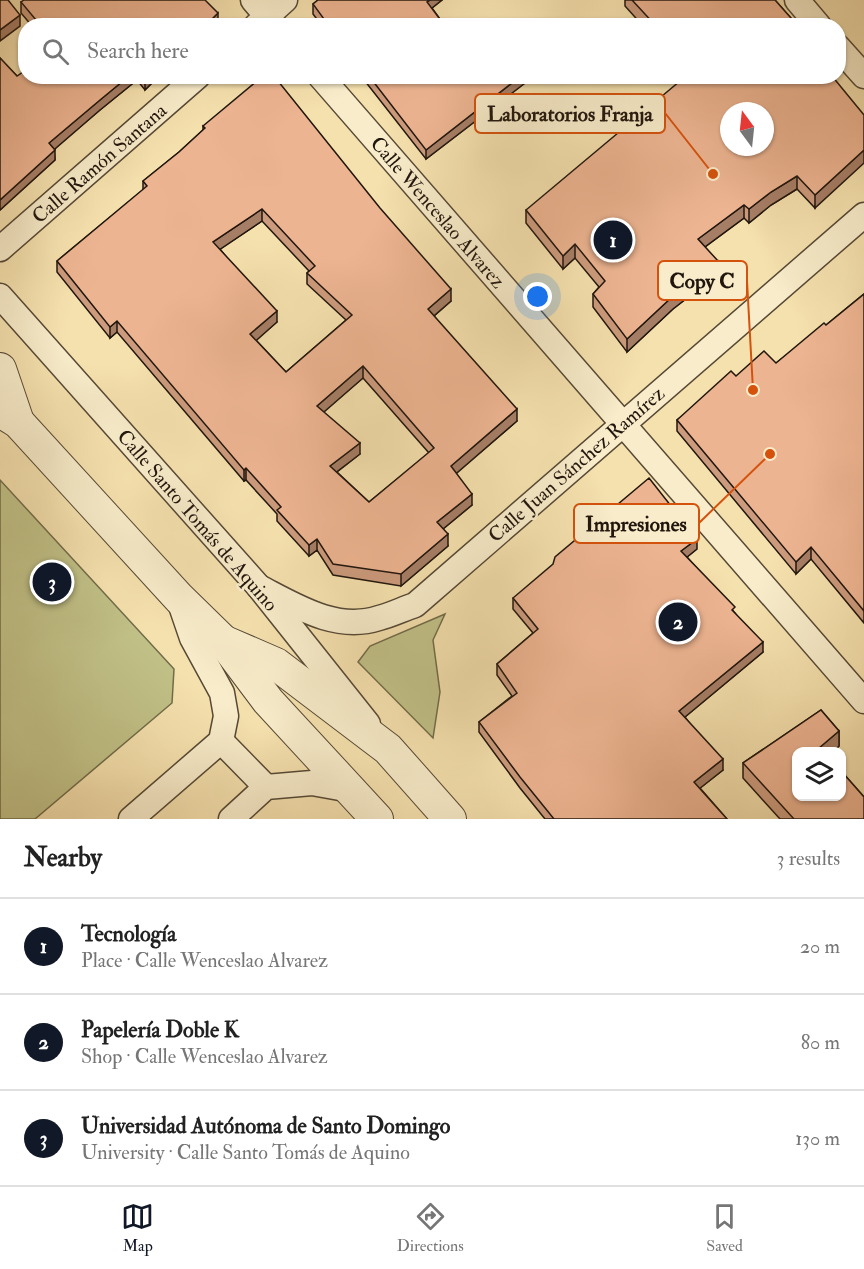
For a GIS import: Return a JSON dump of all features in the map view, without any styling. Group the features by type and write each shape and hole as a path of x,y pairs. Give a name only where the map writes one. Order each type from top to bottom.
{"street":[{"path":"263,17 285,0"},
{"path":"797,0 812,18"},
{"path":"846,56 864,76"},
{"name":"Calle Ramón Santana","path":"0,249 189,84"},
{"name":"Calle Wenceslao Alvarez","path":"327,84 864,701"},
{"name":"Calle Juan Sánchez Ramírez","path":"259,587 312,613 344,623 377,619 415,605 864,215"},
{"name":"Calle Santo Tomás de Aquino","path":"0,296 259,587 388,749 450,819"},
{"path":"0,369 9,417"},
{"name":"Calle Santo Tomás de Aquino","path":"9,417 179,598 223,641 268,701 377,819"},
{"path":"131,819 221,741 226,716 222,693 192,638 179,598"},
{"name":"Calle Santo Tomás de Aquino","path":"223,641 276,664 388,749"},
{"path":"221,741 266,787"},
{"path":"231,819 266,787 312,783 351,790"}],"green space":[{"path":"0,480 174,669 172,703 35,819 0,819"},
{"path":"445,614 433,640 440,692 433,738 358,662 370,646"}],"building":[{"path":"0,0 8,0 20,15 0,30"},
{"path":"24,0 205,0 218,13 213,18 34,18 21,2"},
{"path":"318,0 430,0 427,2 439,18 323,18 313,4"},
{"path":"632,0 775,0 791,18 649,18"},
{"path":"0,58 18,75 18,84 119,84 49,143 55,150 0,200"},
{"path":"253,84 280,84 380,208 451,289 428,309 517,409 451,466 472,494 437,522 448,534 401,574 333,564 317,539 309,545 277,510 281,507 246,468 244,470 117,321 110,327 57,261 147,186 143,181 205,128 203,126","holes":["262,209 315,266 307,273 352,315 286,372 250,334 277,311 213,242","363,366 434,448 369,502 330,466 360,443 317,406"]},
{"path":"375,84 511,84 426,150"},
{"path":"676,84 839,84 864,115 864,150 815,195 797,176 749,209 744,205 698,239 718,261 673,296 627,339 593,294 605,281 575,244 563,256 526,210"},
{"path":"864,294 864,611 811,547 796,562 677,420 731,371 736,376 764,351 776,363 824,323 826,325"},
{"path":"649,478 697,539 681,551 735,607 732,610 763,642 679,711 723,759 694,782 727,819 554,819 479,722 517,693 497,664 538,629 513,598 553,564 555,557"},
{"path":"821,710 839,731 820,747 792,747 792,801 846,801 846,777 864,797 864,819 794,819 743,763"}],"place":[{"name":"Laboratorios Franja","path":"713,174"},
{"name":"Tecnología","path":"613,240"},
{"name":"Copy C","path":"753,390"},
{"name":"Impresiones","path":"770,454"},
{"name":"Universidad Autónoma de Santo Domingo","path":"52,582"},
{"name":"Papelería Doble K","path":"678,622"}]}
